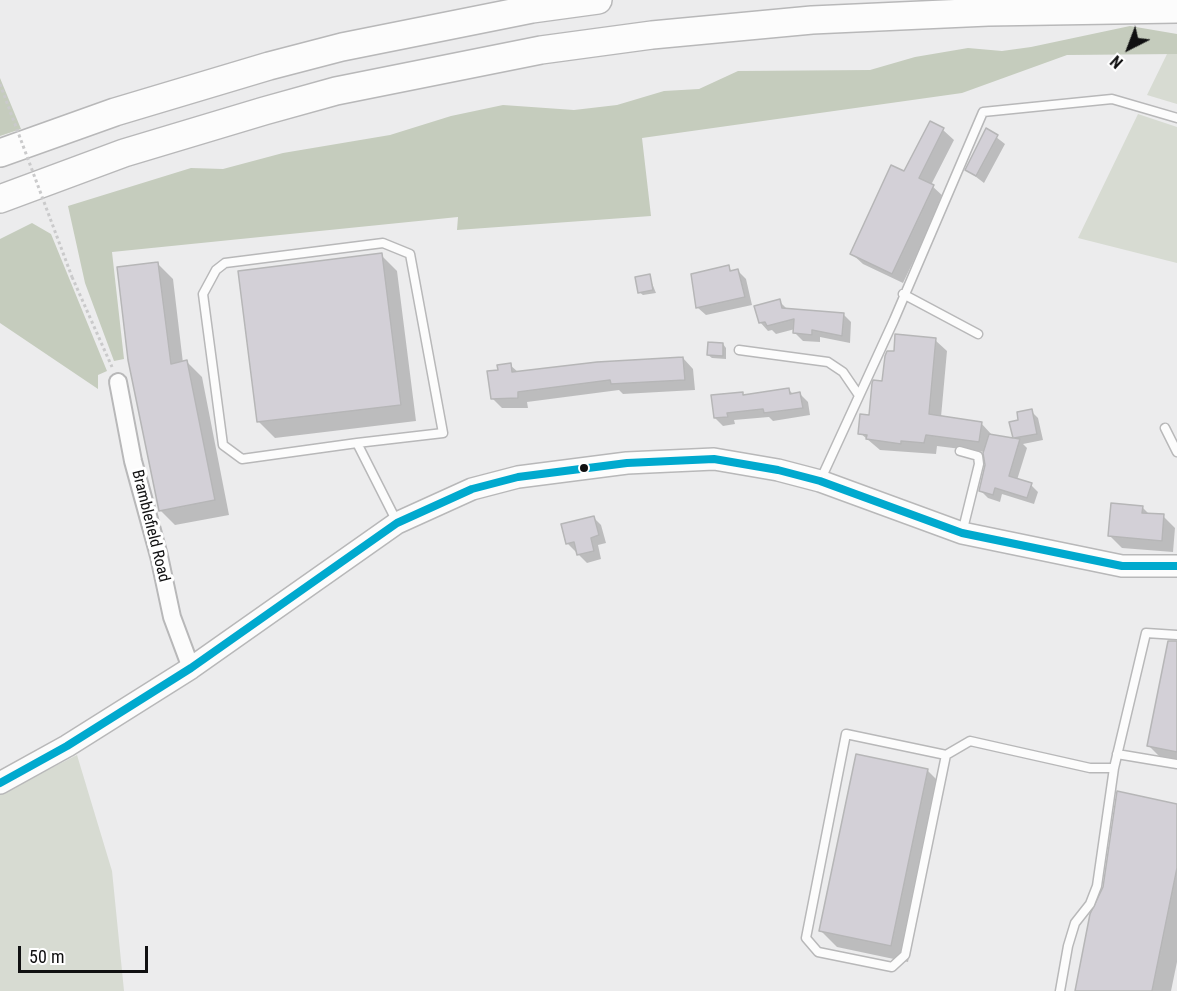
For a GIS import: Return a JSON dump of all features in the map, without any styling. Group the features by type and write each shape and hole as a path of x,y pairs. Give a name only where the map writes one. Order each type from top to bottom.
{"highway":[{"path":"0,153 115,112 311,55 532,9 598,0"},
{"path":"0,199 124,153 274,108 336,91 542,50 652,35 812,20 988,12 1177,9"}],"street":[{"name":"Bramblefield Road","path":"118,382 133,461 159,556 171,617 191,668"},
{"path":"0,783 67,746 191,668 397,523 472,489 518,477 592,466 714,459 778,470 820,481 962,533 1122,566 1177,566"}],"lane":[{"path":"820,481 858,394 894,320 903,294 983,112 1112,99 1177,118"},
{"path":"383,243 410,254 444,433 357,443 242,459 223,445 203,294 216,270 225,263 383,243"},
{"path":"903,294 978,334"},
{"path":"739,350 828,362 843,372 858,394"},
{"path":"1165,428 1177,452"},
{"path":"357,443 397,523"},
{"path":"960,451 978,456 980,464 962,533"},
{"path":"1060,991 1065,957 1075,923 1090,904 1097,885 1114,768 1146,633 1177,635"},
{"path":"946,755 905,955 892,967 818,951 806,938 846,734 946,755 969,741 1090,768 1114,768"},
{"path":"1117,754 1177,764"}],"path":[{"path":"0,84 72,277 118,382"}],"shaded area":[{"path":"1167,54 1177,54 1177,104 1147,95"},
{"path":"1138,114 1177,127 1177,263 1078,238"},
{"path":"77,755 112,871 124,991 0,991 0,794"}],"green space":[{"path":"1130,26 1177,34 1177,54 1067,55 962,93 642,138 651,216 457,230 458,217 112,252 124,359 114,361 85,283 68,206 191,168 223,169 283,153 390,135 451,116 503,105 574,110 617,105 664,91 699,89 738,71 870,70 915,57 968,48 1002,51"},
{"path":"0,78 21,129 0,136"},
{"path":"32,223 51,234 107,371 98,375 98,389 0,323 0,239"}],"building":[{"path":"930,121 944,128 919,178 934,185 892,274 850,254 891,165 904,171"},
{"path":"986,128 998,135 976,176 965,170"},
{"path":"382,253 401,405 257,422 238,271"},
{"path":"158,262 171,364 187,360 215,500 159,511 128,360 117,267"},
{"path":"729,265 730,271 738,269 745,297 696,308 691,274"},
{"path":"650,274 653,290 638,293 635,277"},
{"path":"780,299 782,308 844,313 842,336 812,330 812,335 793,333 794,319 767,326 765,322 759,323 754,306"},
{"path":"895,334 936,338 929,414 982,422 979,442 926,435 924,443 901,441 901,444 866,439 867,435 858,434 860,414 869,415 872,383 873,380 882,381 885,356 887,351 894,351"},
{"path":"708,342 723,343 723,356 707,355"},
{"path":"683,357 685,380 611,384 610,380 518,392 518,398 491,399 487,371 498,370 497,365 511,363 512,372 597,362"},
{"path":"789,388 790,394 800,392 803,408 764,413 763,409 727,413 728,417 714,418 711,395 743,392 743,395"},
{"path":"1032,409 1037,434 1014,438 1020,439 1009,476 1032,483 1027,498 995,488 993,495 979,491 985,465 983,453 989,434 1013,438 1009,422 1018,420 1017,412"},
{"path":"1111,503 1143,506 1142,513 1164,514 1162,541 1108,536"},
{"path":"594,516 599,535 591,538 594,551 577,555 574,542 566,544 561,524"},
{"path":"1168,641 1177,641 1177,752 1147,746"},
{"path":"856,754 928,769 891,946 819,931"},
{"path":"1117,791 1177,804 1177,868 1152,991 1075,991 1090,914 1103,887"}],"transit line":[{"path":"0,783 67,746 191,668 397,523 472,489 518,477 627,463 714,459 778,470 820,481 962,533 1122,566 1177,566"}]}
